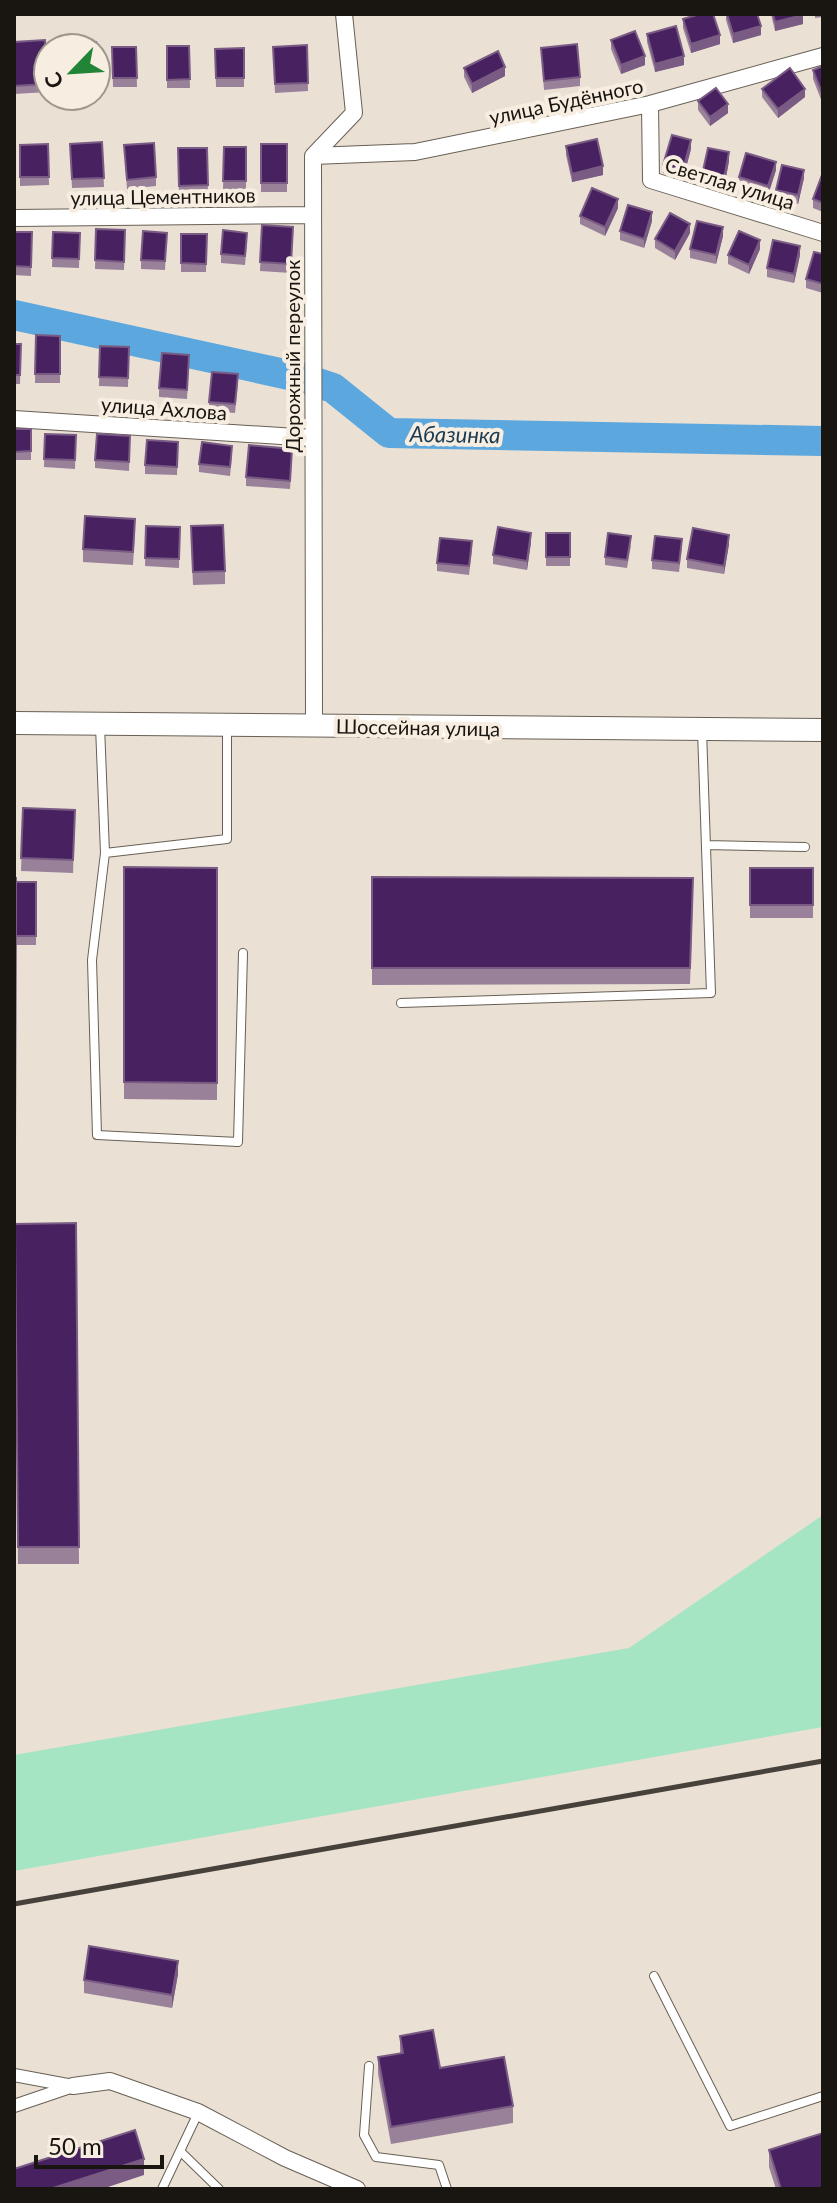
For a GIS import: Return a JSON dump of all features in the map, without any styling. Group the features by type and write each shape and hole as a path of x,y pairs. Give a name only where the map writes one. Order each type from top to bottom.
{"main road":[{"name":"Шоссейная улица","path":"14,714 823,718"},
{"name":"Шоссейная улица","path":"14,723 823,730"}],"street":[{"path":"313,156 354,113 344,14"},
{"name":"улица Будённого","path":"313,156 415,152 650,104 823,56"},
{"name":"Светлая улица","path":"650,104 651,180 823,233"},
{"name":"Дорожный переулок","path":"313,156 314,715"},
{"name":"улица Цементников","path":"14,218 313,215"},
{"name":"улица Ахлова","path":"14,419 312,438"},
{"path":"14,2075 73,2086"},
{"path":"14,2106 73,2086 110,2081 198,2112 285,2158 357,2189"}],"lane":[{"path":"100,723 105,853 92,960 97,1135 238,1142 243,953"},
{"path":"105,853 227,839 227,724"},
{"path":"401,1003 711,993 702,729"},
{"path":"706,845 805,847"},
{"path":"654,1976 730,2126 823,2096"},
{"path":"369,2066 364,2135 376,2157 439,2165 447,2189"},
{"path":"162,2189 198,2112"},
{"path":"180,2151 219,2189"}],"green space":[{"path":"823,1515 823,1727 14,1871 14,1755 629,1648"}],"building":[{"path":"713,14 720,35 691,44 683,19"},
{"path":"727,14 757,14 761,26 733,34"},
{"path":"773,14 802,14 803,15 775,22"},
{"path":"676,26 684,56 655,64 647,34"},
{"path":"635,31 645,56 621,65 611,40"},
{"path":"32,41 32,85 14,86 14,42"},
{"path":"577,44 580,77 544,81 541,48"},
{"path":"307,45 308,83 275,84 273,47"},
{"path":"167,46 189,46 190,79 167,80"},
{"path":"112,47 136,47 137,78 113,78"},
{"path":"244,48 244,78 216,78 215,49"},
{"path":"498,51 505,67 472,84 464,68"},
{"path":"823,66 823,93 822,93 813,70"},
{"path":"790,68 805,89 778,109 762,89"},
{"path":"716,88 728,104 710,117 698,101"},
{"path":"672,135 691,140 683,170 663,165"},
{"path":"597,139 603,166 572,174 566,146"},
{"path":"102,142 104,178 72,179 70,144"},
{"path":"154,143 156,177 127,180 124,145"},
{"path":"48,144 49,177 20,177 20,145"},
{"path":"261,144 287,144 287,183 261,183"},
{"path":"224,147 246,147 246,181 223,181"},
{"path":"178,148 207,148 208,185 179,186"},
{"path":"708,148 729,152 724,179 702,175"},
{"path":"746,153 776,162 768,186 739,177"},
{"path":"782,165 804,170 798,195 776,190"},
{"path":"823,176 823,203 813,199"},
{"path":"592,188 618,199 605,227 580,216"},
{"path":"628,205 652,212 644,239 620,231"},
{"path":"670,213 690,224 675,251 655,239"},
{"path":"697,221 723,227 716,255 690,249"},
{"path":"262,225 293,227 291,264 260,262"},
{"path":"96,229 125,230 124,262 95,260"},
{"path":"223,230 247,233 245,256 221,254"},
{"path":"143,231 167,233 165,261 141,260"},
{"path":"739,231 760,240 749,265 728,255"},
{"path":"14,232 32,232 31,267 14,266"},
{"path":"53,232 80,233 79,259 52,258"},
{"path":"181,234 207,234 206,264 181,263"},
{"path":"773,240 800,246 794,274 767,268"},
{"path":"814,252 823,254 823,284 806,279"},
{"path":"36,335 60,336 60,374 35,374"},
{"path":"14,344 21,344 20,375 14,375"},
{"path":"100,346 129,347 128,378 99,377"},
{"path":"162,353 189,355 187,390 159,388"},
{"path":"212,372 238,374 235,404 209,402"},
{"path":"14,429 31,429 31,451 14,452"},
{"path":"45,434 76,435 75,460 44,459"},
{"path":"97,434 130,436 129,462 95,460"},
{"path":"147,440 178,442 177,467 145,465"},
{"path":"202,442 232,446 230,467 199,464"},
{"path":"249,445 292,449 290,481 246,477"},
{"path":"85,516 135,519 133,552 83,549"},
{"path":"223,525 225,571 193,572 191,526"},
{"path":"146,526 180,527 179,559 145,558"},
{"path":"498,527 531,533 527,561 493,555"},
{"path":"693,528 729,535 724,566 687,559"},
{"path":"546,533 570,533 570,557 546,557"},
{"path":"608,533 631,536 627,560 605,557"},
{"path":"655,536 682,539 679,563 652,560"},
{"path":"440,538 472,541 469,566 437,563"},
{"path":"23,808 75,810 73,860 21,858"},
{"path":"124,867 217,868 217,1083 124,1082"},
{"path":"750,868 813,868 813,905 750,905"},
{"path":"372,877 693,878 690,968 372,968"},
{"path":"16,878 16,899 14,899"},
{"path":"16,882 36,882 36,936 16,936"},
{"path":"16,919 15,1145 14,1145"},
{"path":"76,1223 79,1547 18,1547 15,1224"},
{"path":"89,1946 178,1961 172,1995 84,1980"},
{"path":"433,2030 440,2068 504,2057 513,2106 391,2127 378,2057 403,2053 400,2036"},
{"path":"135,2130 144,2159 50,2189 14,2189 14,2169"},
{"path":"823,2133 823,2189 781,2189 769,2150"}],"waterway":[{"name":"Абазинка","path":"14,315 303,378 333,388 389,433 823,441"}],"railway":[{"path":"14,1904 823,1761"}]}
